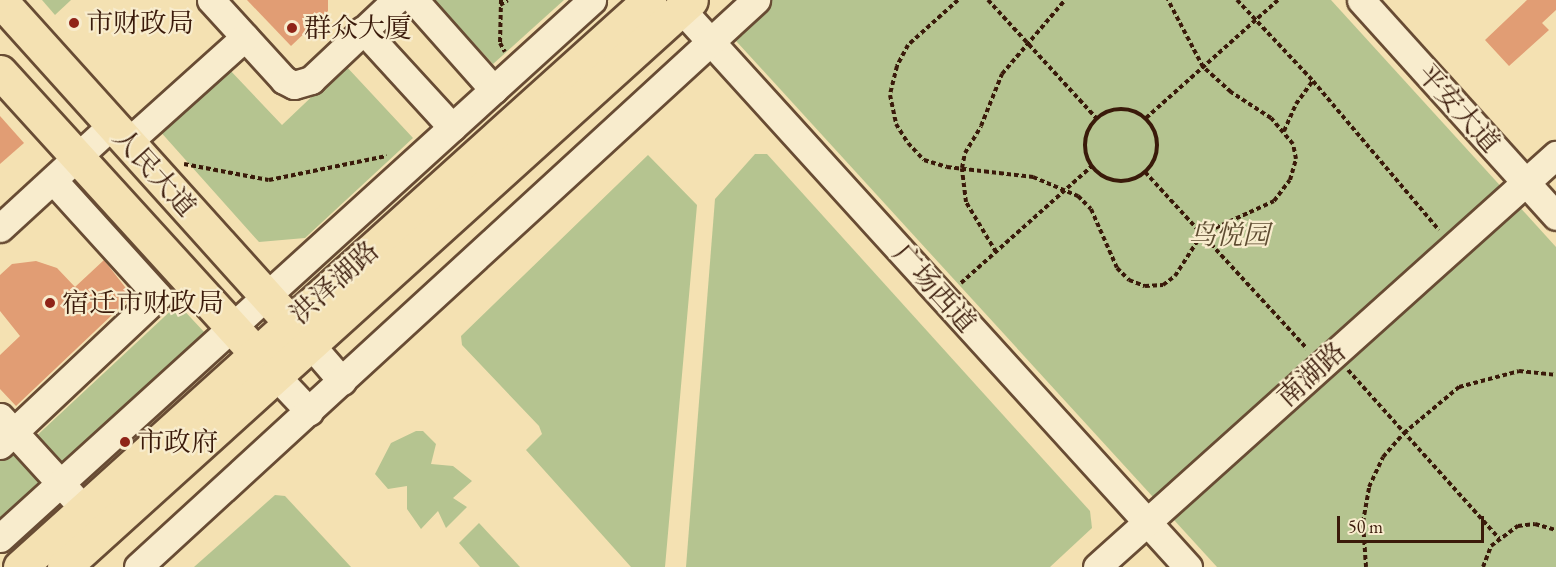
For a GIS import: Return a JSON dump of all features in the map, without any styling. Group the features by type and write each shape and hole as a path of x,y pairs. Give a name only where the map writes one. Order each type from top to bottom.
{"main road":[{"name":"人民大道","path":"0,0 299,333"},
{"name":"洪泽湖路","path":"64,567 265,364 649,0"},
{"name":"洪泽湖路","path":"299,333 686,4"},
{"name":"人民大道","path":"0,72 265,364"},
{"name":"洪泽湖路","path":"21,567 85,508 265,364"}],"street":[{"path":"211,0 284,80 294,85 311,80 396,0"},
{"path":"414,0 494,90"},
{"path":"0,538 592,0"},
{"path":"138,567 712,44 756,0"},
{"name":"平安大道","path":"1361,0 1556,216"},
{"name":"广场西道","path":"686,4 712,44 1188,567"},
{"path":"363,30 452,127"},
{"path":"0,228 78,157 120,134 245,37"},
{"name":"南湖路","path":"1097,567 1556,155"},
{"path":"53,180 158,296 4,431 85,508"},
{"path":"299,333 342,381"},
{"path":"265,364 309,411"}],"path":[{"path":"508,0 500,2 500,44 516,69"},
{"path":"958,0 908,45 897,66 890,95 896,124 924,160 962,168 1034,177 1066,189 1091,209 1117,268 1129,280 1145,286 1163,285 1175,276 1202,234 1274,201 1290,180 1296,159 1284,131 1203,67 1168,0"},
{"path":"988,0 1096,119"},
{"path":"996,252 966,202 962,168 965,153 981,126 1002,74 1065,0"},
{"path":"1237,0 1312,81 1453,246"},
{"path":"1146,118 1278,0"},
{"path":"1284,131 1296,104 1312,81"},
{"path":"1123,108 1146,118 1158,139 1157,152 1145,172 1123,181 1101,175 1092,166 1085,147 1090,125 1096,119 1123,108"},
{"path":"184,165 269,180 426,151"},
{"path":"944,298 1092,166"},
{"path":"1145,172 1202,234 1404,433 1499,538"},
{"path":"1366,567 1363,522 1369,487 1383,457 1404,433 1459,387 1519,371 1556,375"},
{"path":"1483,567 1491,546 1518,526 1535,524 1556,530"}],"green space":[{"path":"42,0 71,0 55,15"},
{"path":"434,0 564,0 493,64"},
{"name":"鸟悦园","path":"761,0 1331,0 1556,247 1556,567 1217,567 726,30"},
{"path":"345,65 413,138 305,238 259,242 158,129 227,67 282,125"},
{"path":"755,154 767,154 1090,511 1092,528 1050,567 686,567 715,199"},
{"path":"648,155 697,205 665,567 631,567 526,450 542,434 539,426 462,345 461,336"},
{"path":"178,304 207,335 65,467 36,436"},
{"path":"416,431 423,431 436,444 431,464 453,466 472,481 453,498 467,507 446,528 438,511 421,529 407,509 407,486 388,489 375,474 391,443"},
{"path":"10,447 43,481 0,519 0,456"},
{"path":"275,495 285,496 351,567 194,567"},
{"path":"479,523 520,567 480,567 459,543"}],"building":[{"name":"群众大厦","path":"247,0 328,0 328,11 291,46"},
{"path":"1527,0 1556,0 1556,10 1542,23 1549,30 1509,66 1485,40"},
{"path":"0,116 24,143 0,164"},
{"path":"104,260 132,296 16,406 0,389 0,355 20,336 0,311 0,275 12,264 36,261 57,268 75,287"}],"place":[{"name":"市财政局","path":"74,23"},
{"name":"群众大厦","path":"292,28"},
{"name":"宿迁市财政局","path":"50,303"},
{"name":"市政府","path":"125,442"}]}
